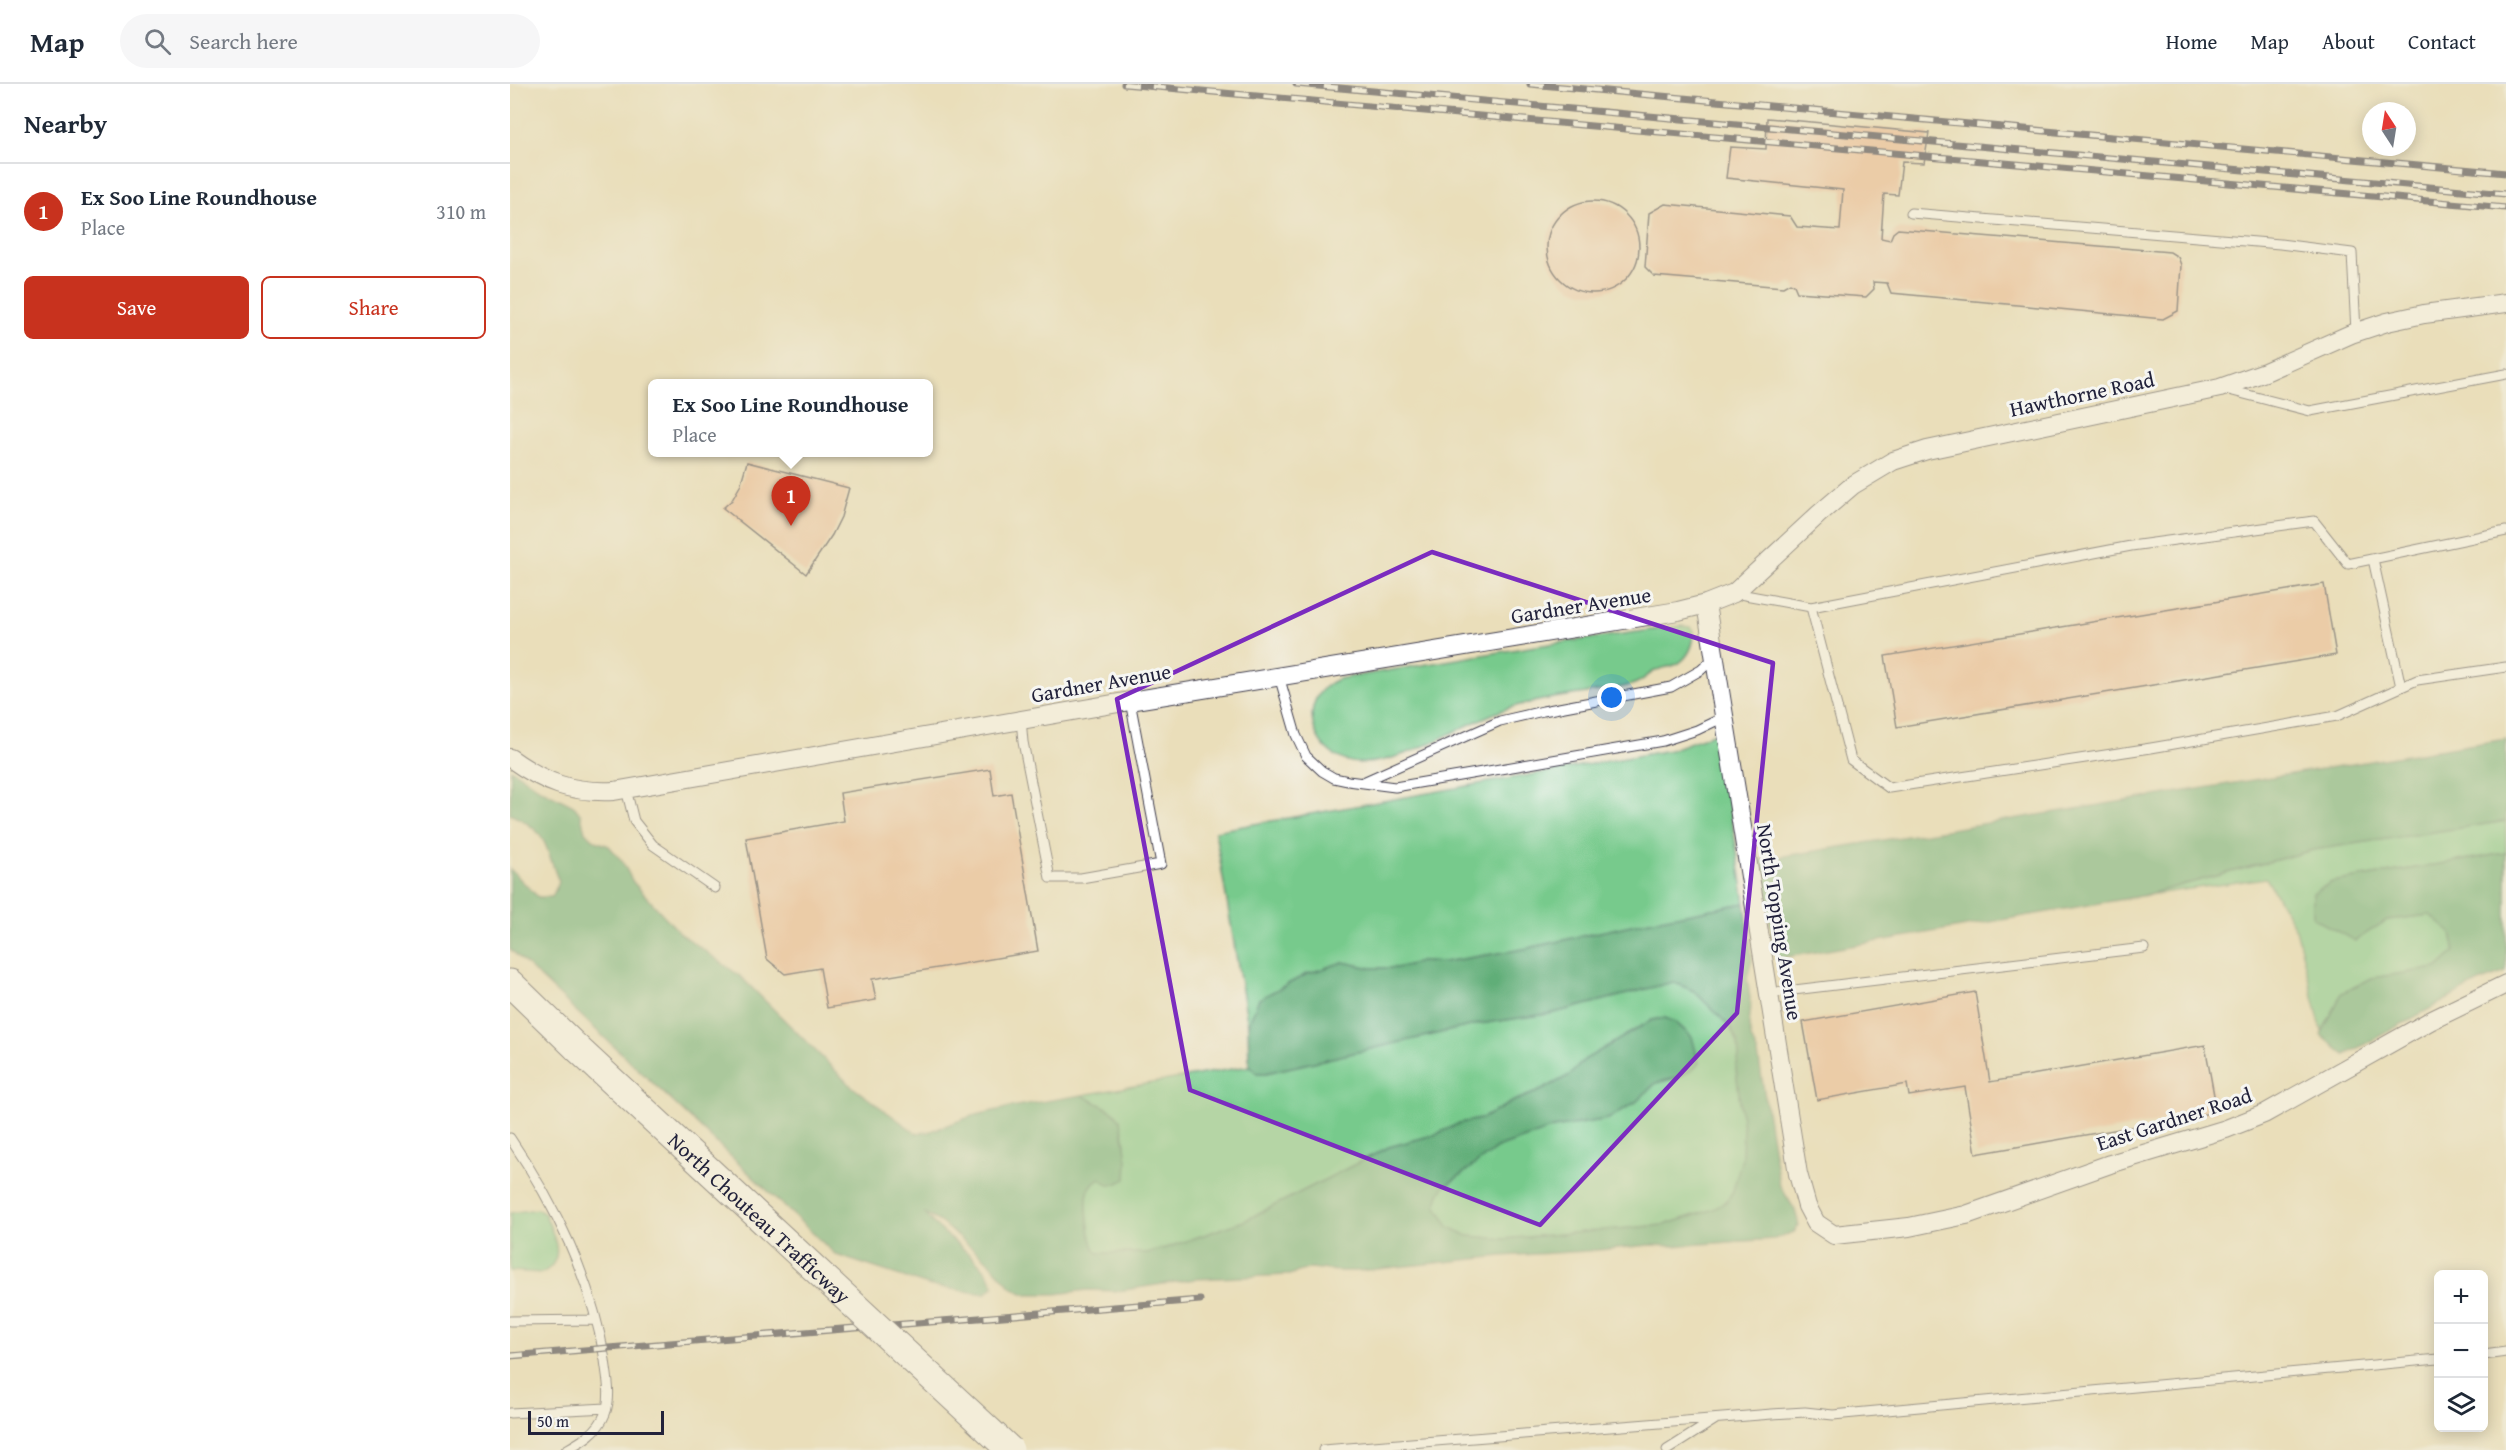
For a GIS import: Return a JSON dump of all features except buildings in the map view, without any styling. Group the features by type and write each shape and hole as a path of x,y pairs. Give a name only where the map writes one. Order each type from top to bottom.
{"main road":[{"name":"North Chouteau Trafficway","path":"510,983 578,1049 1010,1450"}],"street":[{"name":"Hawthorne Road","path":"1706,604 1734,593 1853,485 1893,461 1927,450 2220,388 2265,372 2356,332 2387,322 2424,314 2506,303"},
{"name":"North Topping Avenue","path":"1706,604 1798,1174 1807,1206 1816,1223 1834,1234"},
{"name":"Gardner Avenue","path":"510,758 562,787 594,792 626,789 1130,700 1604,624 1706,604"},
{"name":"East Gardner Road","path":"1834,1234 1909,1227 1966,1215 2110,1164 2226,1129 2264,1114 2430,1021 2506,984"}],"lane":[{"path":"1911,213 2280,244 2352,254 2356,332"},
{"path":"2220,388 2310,411 2506,374"},
{"path":"1734,593 1811,607 2131,546 2314,521 2348,564 2506,531"},
{"path":"2373,559 2401,687"},
{"path":"1811,607 1851,760 1888,788 2151,748 2337,716 2417,680 2506,667"},
{"path":"1363,782 1500,721 1671,687 1701,670 1715,657"},
{"path":"1279,676 1296,735 1306,756 1322,771 1334,778 1395,787 1663,741 1697,730 1724,717"},
{"path":"1022,719 1023,742 1050,878 1081,878 1161,864 1130,700"},
{"path":"626,789 634,820 653,844 715,888"},
{"path":"1769,993 2144,948"},
{"path":"510,1138 540,1182 556,1212 579,1268 596,1320 608,1381 607,1408 598,1427 582,1441 566,1450"},
{"path":"510,1321 596,1320"},
{"path":"2488,1354 2506,1352"},
{"path":"1323,1450 1717,1418 1805,1412 1833,1415 2434,1359"},
{"path":"510,1413 607,1408"},
{"path":"1668,1450 1717,1418"}],"highlighted area":[{"path":"1432,552 1773,663 1737,1013 1540,1225 1190,1090 1117,699"}],"green space":[{"path":"1681,626 1691,627 1694,631 1692,645 1686,657 1679,663 1654,671 1637,683 1509,708 1396,757 1360,763 1344,760 1320,741 1314,728 1312,714 1315,700 1324,688 1338,679 1536,646"},
{"path":"1718,732 1745,903 1524,949 1444,962 1424,961 1397,968 1371,968 1343,962 1307,974 1259,999 1248,1025 1215,831 1670,750"},
{"path":"2506,739 2506,821 2313,850 2141,896 1776,959 1760,860"},
{"path":"511,769 540,789 574,806 581,815 585,832 596,841 609,846 622,861 633,882 680,933 740,976 851,1086 916,1133 928,1132 972,1116 1010,1107 1082,1095 1114,1112 1121,1121 1127,1160 1126,1179 1109,1185 1100,1178 1088,1192 1088,1224 1092,1242 1098,1253 1147,1253 1244,1221 1389,1147 1437,1134 1460,1123 1481,1119 1514,1101 1542,1090 1570,1075 1584,1060 1652,1020 1665,1018 1675,1022 1692,1037 1699,1063 1694,1069 1679,1077 1656,1083 1636,1102 1608,1119 1553,1128 1497,1148 1443,1188 1436,1205 1449,1227 1468,1236 1504,1239 1664,1225 1714,1209 1727,1201 1733,1191 1742,1158 1743,1129 1736,1068 1739,1057 1738,1043 1730,1027 1694,991 1673,982 1554,1013 1479,1024 1266,1073 1257,1073 1249,1066 1248,1025 1259,999 1307,974 1343,962 1371,968 1397,968 1424,961 1444,962 1524,949 1745,903 1752,960 1747,977 1751,1005 1749,1026 1751,1038 1758,1054 1779,1184 1795,1210 1799,1225 1794,1232 1774,1239 1502,1256 1359,1271 1311,1268 1289,1275 1195,1279 1118,1291 1087,1290 1056,1294 1024,1294 1011,1287 987,1260 940,1222 924,1213 974,1258 990,1277 994,1286 985,1294 931,1286 836,1255 510,949 510,869 538,897 552,897 559,882 544,841 539,834 510,814"},
{"path":"2506,821 2506,853 2332,882 2313,893 2387,920 2431,915 2451,933 2455,952 2437,968 2372,978 2342,993 2322,1032 2296,929 2266,878 2141,896 2313,850"},
{"path":"2506,853 2506,972 2477,983 2345,1055 2321,1035 2342,993 2372,978 2437,968 2455,952 2451,933 2430,915 2387,920 2355,941 2313,918 2313,893 2332,882"},
{"path":"1673,982 1694,991 1730,1027 1738,1043 1739,1057 1736,1068 1743,1129 1742,1159 1733,1191 1727,1201 1714,1209 1664,1225 1504,1239 1468,1236 1449,1227 1436,1205 1443,1188 1497,1148 1553,1128 1608,1119 1636,1102 1656,1083 1679,1077 1692,1037 1675,1022 1665,1018 1652,1020 1584,1060 1570,1075 1542,1090 1514,1101 1481,1119 1460,1123 1437,1134 1389,1147 1244,1221 1147,1253 1098,1253 1095,1249 1088,1224 1088,1192 1093,1183 1100,1178 1109,1185 1125,1179 1125,1142 1117,1116 1082,1095 1249,1066 1257,1073 1266,1073 1479,1024 1554,1013"},
{"path":"537,1209 545,1214 554,1238 555,1261 542,1273 510,1271 510,1213"}],"railway":[{"path":"1124,84 2506,208"},
{"path":"1296,84 2506,194"},
{"path":"1530,84 2506,173"},
{"path":"510,1356 1200,1300"}],"place":[{"name":"Ex Soo Line Roundhouse","path":"791,526"}]}
